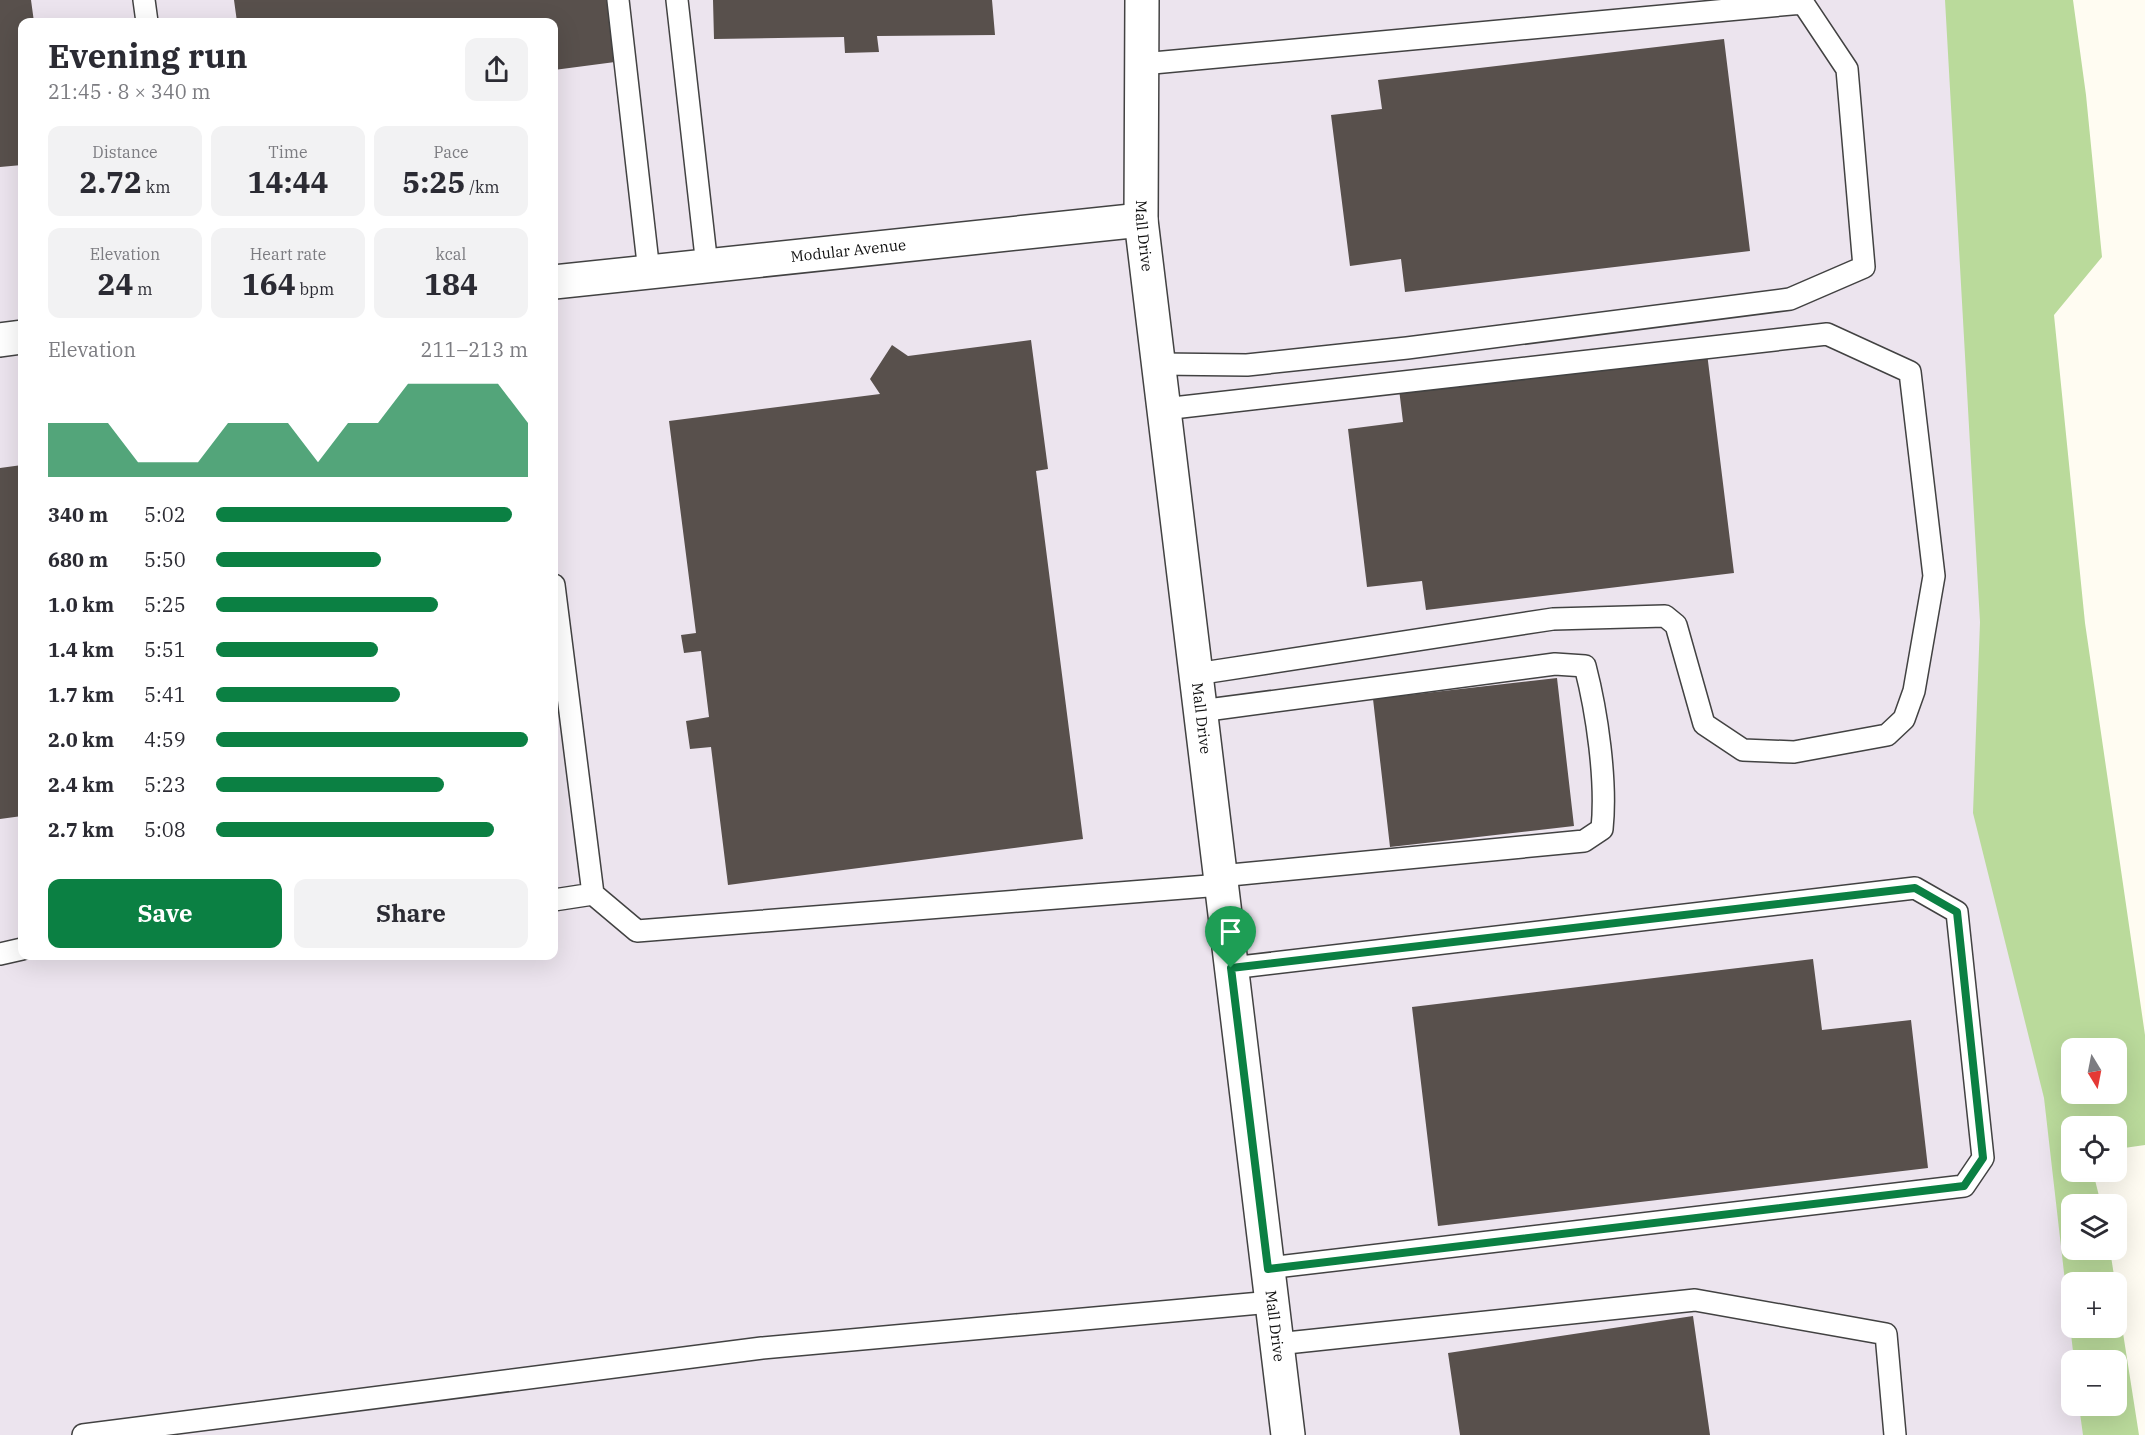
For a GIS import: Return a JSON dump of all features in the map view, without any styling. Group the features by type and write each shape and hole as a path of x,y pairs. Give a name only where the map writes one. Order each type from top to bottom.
{"street":[{"name":"Mall Drive","path":"1142,0 1141,220 1287,1435"},
{"name":"Modular Avenue","path":"558,282 1141,220"},
{"path":"0,340 18,338"}],"lane":[{"path":"144,0 146,18"},
{"path":"618,0 649,272"},
{"path":"677,0 707,266"},
{"path":"1142,64 1803,3 1847,69 1864,267 1790,299 1419,346 1247,364 1159,364"},
{"path":"1164,409 1827,334 1910,372 1920,453 1934,576 1914,691 1904,719 1887,735 1794,752 1743,750 1704,724 1676,625 1665,616 1553,619 1196,674"},
{"path":"558,617 593,894 637,931 1221,880 1584,841 1602,829 1605,800 1590,687 1585,666 1555,664 1200,711"},
{"path":"1231,968 1915,888 1957,912 1983,1158 1964,1186 1268,1269"},
{"path":"558,899 593,894"},
{"path":"0,954 18,950"},
{"path":"1277,1344 1695,1300 1886,1334 1895,1435"},
{"path":"83,1435 762,1348 1272,1302"}],"shaded area":[{"path":"0,0 2018,0 2071,1038 2061,1038 2061,1104 2072,1104 2072,1116 2061,1116 2061,1182 2072,1182 2072,1194 2061,1194 2061,1260 2072,1260 2072,1272 2061,1272 2061,1338 2077,1338 2083,1350 2061,1350 2061,1416 2090,1416 2091,1435 0,1435"}],"green space":[{"path":"1945,0 2073,0 2086,95 2102,257 2054,315 2085,623 2145,1035 2145,1145 2127,1148 2127,1116 2061,1116 2061,1182 2096,1182 2098,1194 2061,1194 2061,1246 2044,1098 1973,813 1980,622"},
{"path":"2063,1260 2112,1260 2113,1272 2064,1272"},
{"path":"2071,1338 2124,1338 2126,1350 2073,1350"},
{"path":"2127,1358 2139,1435 2083,1435 2080,1416 2127,1416"}],"building":[{"path":"0,0 31,0 33,18 18,18 18,165 0,167"},
{"path":"234,0 607,0 615,62 558,69 558,18 236,18"},
{"path":"713,0 992,0 995,35 877,36 879,52 845,53 844,37 714,39"},
{"path":"1724,39 1750,251 1405,292 1401,259 1350,266 1331,115 1382,109 1378,80"},
{"path":"1031,340 1048,469 1036,471 1083,839 728,885 711,747 690,749 686,721 709,717 701,651 684,653 681,635 696,633 669,421 880,394 870,379 892,345 908,356"},
{"path":"1707,353 1734,573 1426,610 1422,581 1367,587 1348,429 1403,422 1399,389"},
{"path":"18,466 18,817 0,819 0,468"},
{"path":"1557,678 1574,826 1390,847 1373,699"},
{"path":"1813,959 1822,1030 1911,1020 1928,1168 1438,1226 1412,1007"},
{"path":"1693,1316 1710,1435 1460,1435 1448,1353"}],"route":[{"path":"1915,888 1957,912 1983,1158 1964,1186 1268,1269 1231,968 1915,888"}]}
